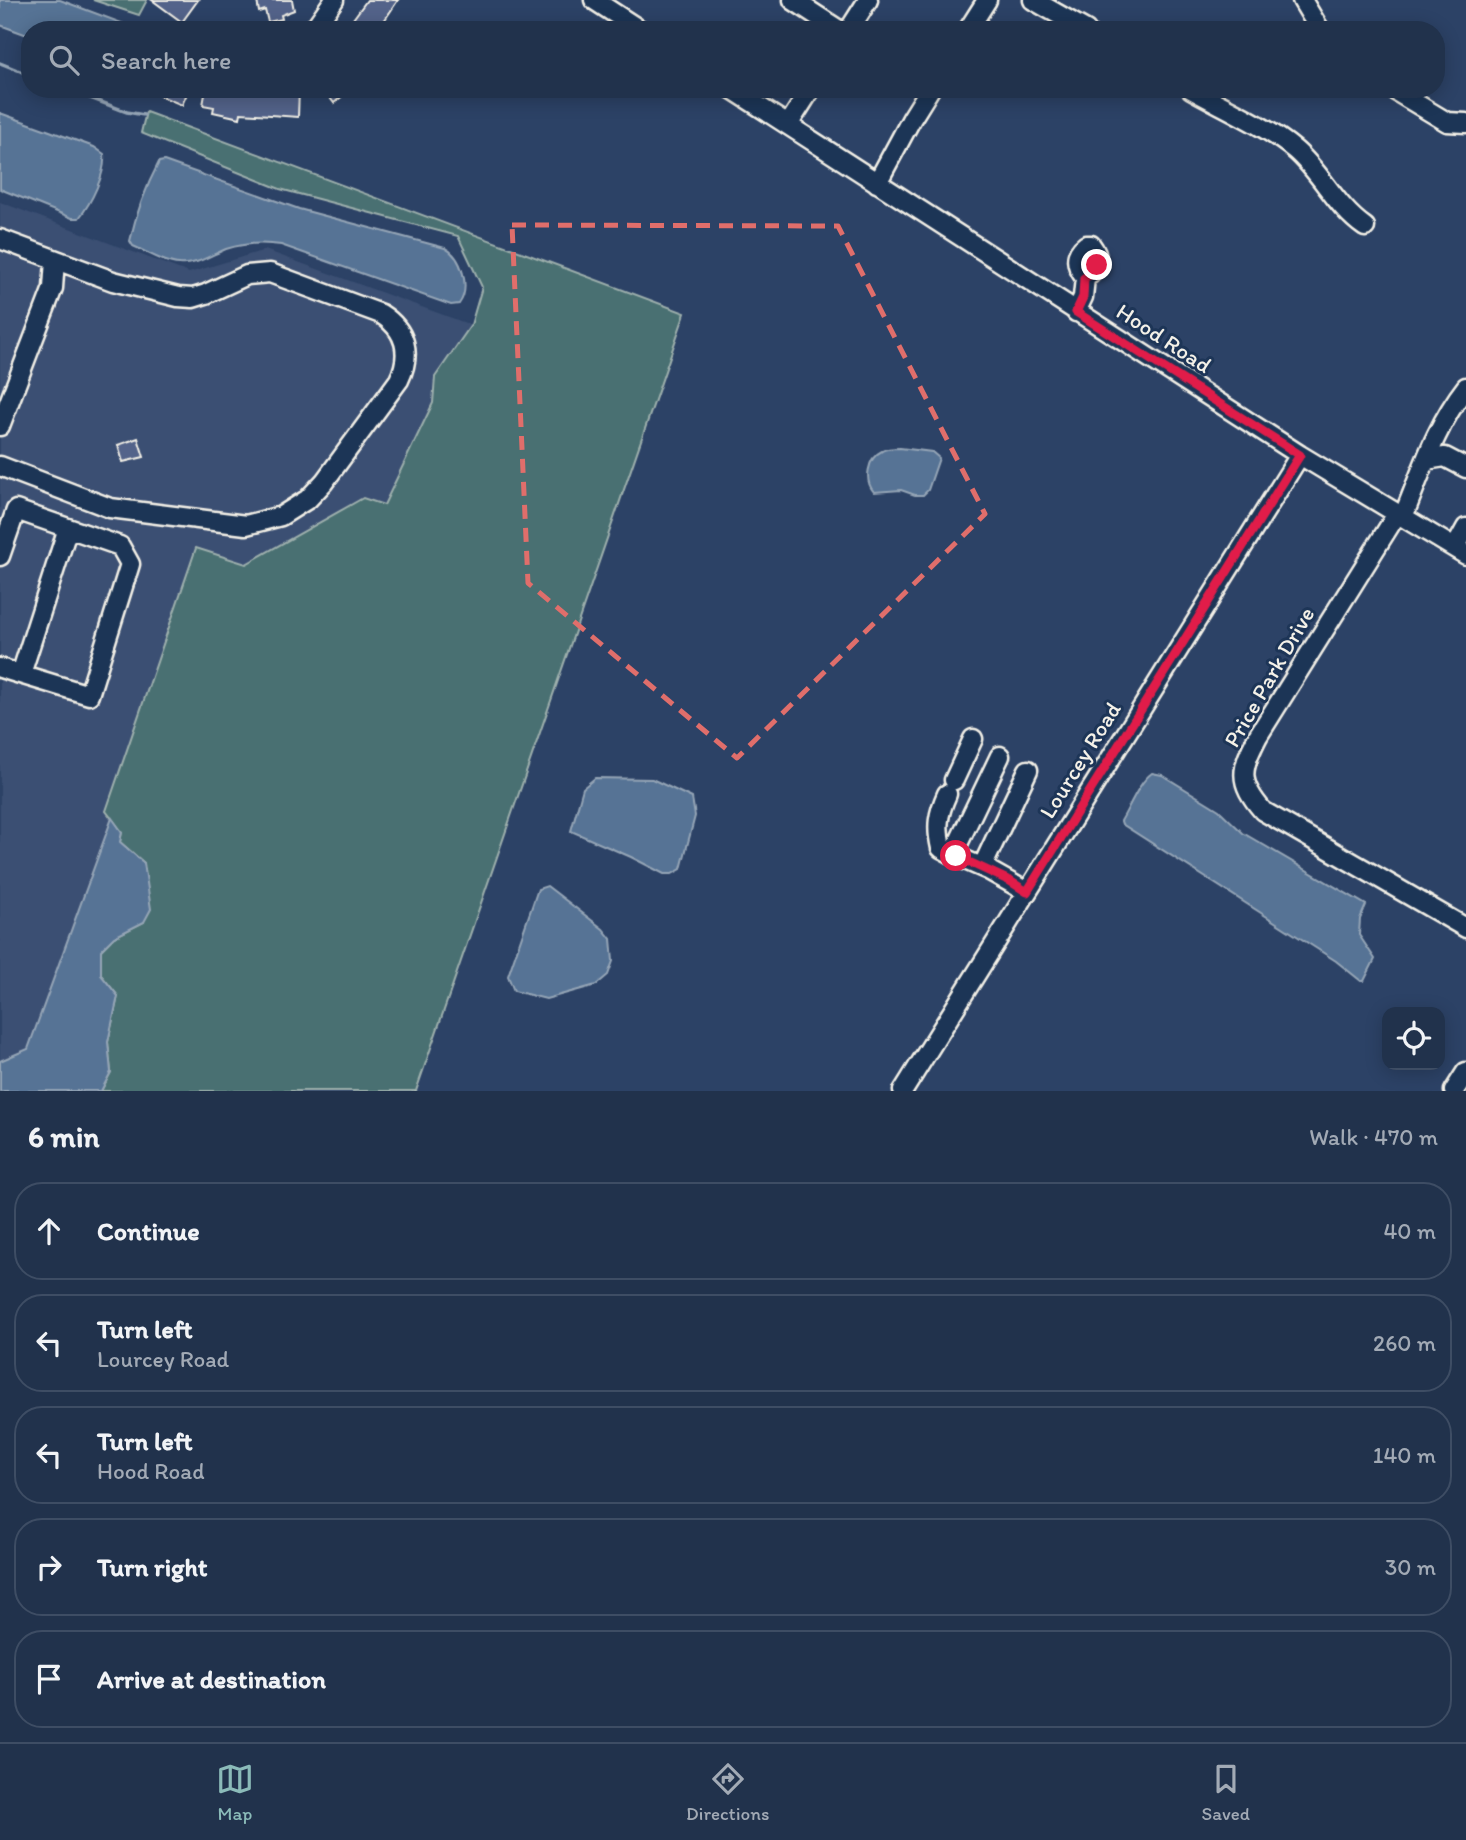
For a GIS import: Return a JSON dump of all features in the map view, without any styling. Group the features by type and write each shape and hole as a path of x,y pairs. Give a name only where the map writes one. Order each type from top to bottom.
{"street":[{"path":"319,21 334,0"},
{"path":"594,0 626,21"},
{"path":"793,0 825,21"},
{"path":"855,21 868,0"},
{"path":"974,21 987,0"},
{"path":"1033,0 1070,21"},
{"path":"1302,0 1315,21"},
{"name":"Hood Road","path":"746,98 1300,455 1460,552"},
{"path":"788,125 805,98"},
{"path":"877,183 924,98"},
{"path":"1207,98 1285,142 1311,167 1339,205 1365,227"},
{"path":"1407,98 1447,122 1466,123"},
{"path":"0,239 113,281 178,297 193,298 260,272 280,276 381,314 391,321 405,342 407,352 405,367 399,380 324,482 296,508 266,522 246,525 110,508 34,473 0,466"},
{"path":"0,426 53,288 55,260"},
{"path":"1076,312 1083,297 1084,278"},
{"path":"1400,515 1448,410 1466,387"},
{"name":"Lourcey Road","path":"903,1091 1300,455"},
{"path":"1426,460 1445,457 1466,468"},
{"path":"0,556 16,510 120,546 130,564 89,695 0,668"},
{"name":"Price Park Drive","path":"1400,515 1258,736 1245,761 1243,778 1249,794 1263,811 1466,928"},
{"path":"1460,552 1466,527"},
{"path":"21,674 68,528"},
{"path":"973,739 940,810 937,831 941,848 1027,892"},
{"path":"956,856 955,850 1000,756"},
{"path":"988,870 985,861 1028,769"},
{"path":"1454,1091 1466,1072"}],"highlighted area":[{"path":"512,225 838,226 985,514 737,758 528,583"}],"shaded area":[{"path":"0,0 60,0 116,21 21,21 21,33 0,25"},
{"path":"0,113 94,147 104,154 103,170 97,188 79,218 72,218 0,189"},
{"path":"164,161 299,209 445,248 456,258 463,273 463,297 459,304 451,305 274,244 240,245 185,264 156,257 133,246 130,241 150,181 159,162"},
{"path":"0,202 189,273 265,250 471,325 435,377 433,402 384,505 363,498 246,564 196,549 106,811 112,818 28,1049 0,1061"},
{"path":"900,448 932,452 939,458 928,490 923,495 901,490 874,492 871,487 868,476 873,459 884,450"},
{"path":"1152,773 1162,775 1219,810 1243,833 1366,905 1360,919 1359,935 1375,959 1364,981 1122,824 1121,821 1139,788"},
{"path":"595,778 652,779 692,798 695,816 681,869 672,874 664,874 571,831 583,788"},
{"path":"112,818 122,832 120,842 144,863 151,909 144,922 114,937 101,950 101,975 118,996 108,1042 111,1072 101,1091 0,1091 0,1061 28,1049"},
{"path":"547,886 603,929 611,939 613,961 608,975 596,985 546,999 514,991 508,976 538,889"}],"green space":[{"path":"93,0 147,0 139,15"},
{"path":"146,112 685,313 416,1091 101,1091 111,1072 108,1042 118,996 101,975 101,950 114,937 144,922 144,863 120,842 122,832 106,811 196,548 246,564 363,498 384,505 433,403 435,377 471,325 482,287 458,236 280,189 141,133"}],"building":[{"path":"152,0 198,0 181,21"},
{"path":"292,0 294,10 281,15 282,19 268,21 265,10 259,12 257,1"},
{"path":"367,0 398,0 384,21 352,21"},
{"path":"165,98 185,98 182,105"},
{"path":"204,98 299,98 298,117 241,113 240,118 213,112 214,107 203,105"},
{"path":"138,438 144,457 123,462 118,445"}],"waterway":[{"path":"0,63 21,71"},
{"path":"90,98 127,112 144,115"}],"route":[{"path":"956,856 1010,881 1027,892 1300,455 1076,312 1083,297 1084,278 1091,274 1097,265"}]}
